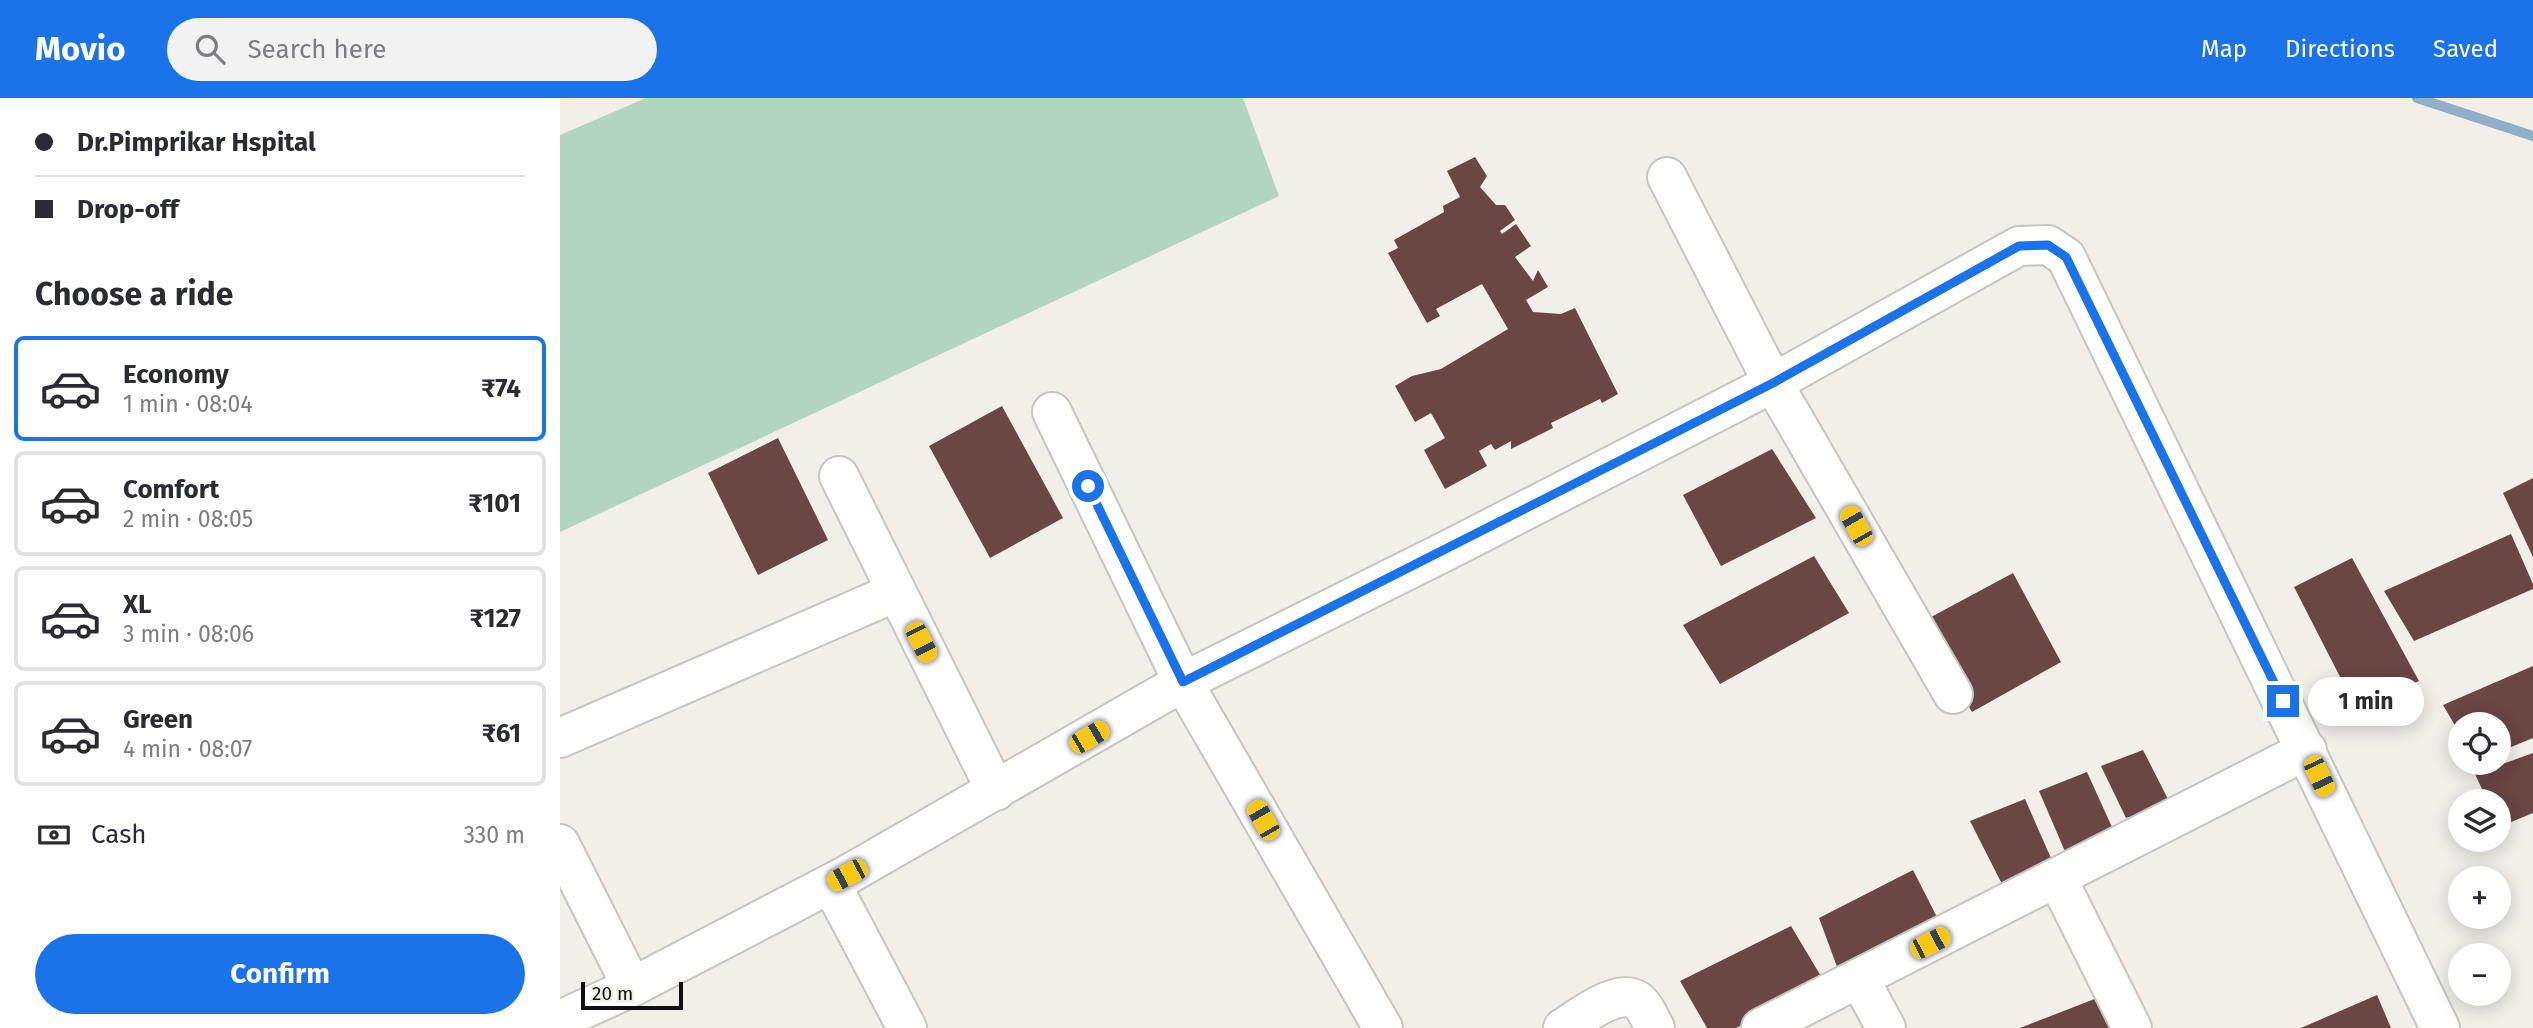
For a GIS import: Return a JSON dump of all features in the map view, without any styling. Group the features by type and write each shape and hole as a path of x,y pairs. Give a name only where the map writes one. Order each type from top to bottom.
{"street":[{"path":"1667,177 1773,383 1953,694"},
{"path":"560,1020 632,987 831,884 1183,682 1773,383 2019,246 2048,245 2066,257 2440,1028"},
{"path":"1052,412 1183,682 1383,1028"},
{"path":"839,476 996,791"},
{"path":"560,738 896,592"},
{"path":"1762,1028 2307,750"},
{"path":"560,844 632,987"},
{"path":"2057,878 2132,1028"},
{"path":"831,884 907,1028"},
{"path":"1859,978 1886,1028"},
{"path":"1563,1028 1613,998 1630,996 1641,1003 1655,1028"}],"green space":[{"path":"646,98 1243,98 1279,196 560,532 560,135"}],"building":[{"path":"1475,157 1487,176 1480,187 1496,205 1505,205 1515,220 1500,231 1502,234 1516,224 1531,246 1515,257 1533,281 1538,270 1548,287 1526,300 1533,312 1561,314 1575,308 1618,394 1602,403 1600,399 1551,423 1553,428 1511,449 1511,441 1495,450 1491,444 1479,451 1487,466 1445,489 1424,450 1445,438 1431,413 1415,422 1395,386 1412,376 1441,369 1508,329 1482,284 1436,309 1440,316 1427,323 1388,253 1398,248 1394,240 1444,212 1443,206 1460,197 1447,171"},
{"path":"1002,406 1063,518 990,558 929,446"},
{"path":"778,438 828,540 758,575 708,473"},
{"path":"1772,449 1816,518 1721,566 1683,495"},
{"path":"2533,478 2533,557 2503,493"},
{"path":"2511,534 2533,589 2414,641 2384,591"},
{"path":"1814,556 1849,613 1720,684 1683,625"},
{"path":"2352,558 2419,681 2356,708 2294,587"},
{"path":"2013,573 2061,662 1972,712 1920,623"},
{"path":"2533,666 2533,738 2511,747 2511,712 2448,714 2443,705"},
{"path":"2143,750 2171,805 2126,818 2101,766"},
{"path":"2533,753 2533,813 2511,822 2511,789 2482,789 2475,775 2511,775 2511,761"},
{"path":"2087,772 2116,836 2067,856 2039,791"},
{"path":"2025,799 2054,865 2003,886 1970,821"},
{"path":"1913,870 1942,927 1839,972 1819,918"},
{"path":"1791,926 1825,983 1736,1028 1707,1028 1680,981"},
{"path":"2377,995 2391,1028 2301,1028"},
{"path":"2097,998 2112,1028 2020,1028"}],"waterway":[{"path":"2417,98 2533,136"}],"route":[{"path":"1088,486 1183,682 1773,383 2019,246 2048,245 2066,257 2283,701"}]}
